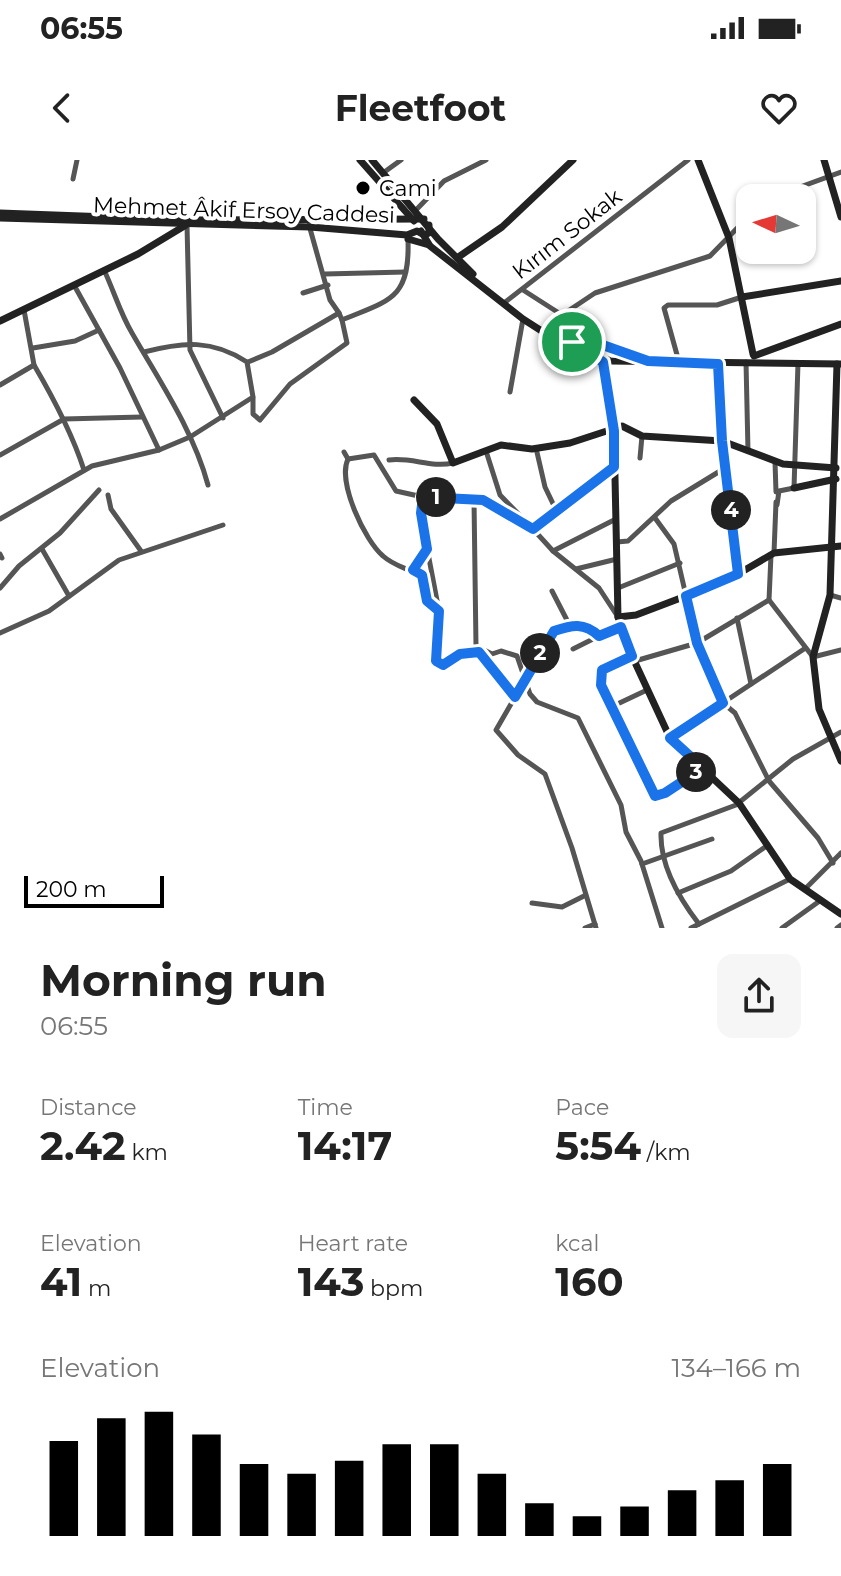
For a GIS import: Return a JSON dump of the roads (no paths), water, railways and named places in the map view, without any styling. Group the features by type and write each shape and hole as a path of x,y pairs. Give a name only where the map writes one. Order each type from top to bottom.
{"street":[{"path":"73,179 77,160"},
{"path":"360,160 415,221 430,246"},
{"path":"372,160 457,258 523,319 551,337 604,345 648,361"},
{"path":"383,173 401,160"},
{"path":"416,210 444,181 486,160"},
{"path":"457,258 502,227 573,160"},
{"name":"Kırım Sokak","path":"501,300 523,290 619,216 655,182 688,160"},
{"path":"698,160 729,238 742,297 751,360 748,452"},
{"path":"824,160 841,217"},
{"path":"803,184 841,172"},
{"name":"Mehmet Âkif Ersoy Caddesi","path":"0,215 187,225 308,223 415,221 426,222 429,233 424,235 417,231 408,237 308,223 0,215"},
{"path":"247,362 253,414 260,420 290,384 347,343 342,320 330,300 308,223"},
{"path":"0,321 173,236 187,225"},
{"path":"187,225 193,358 223,418"},
{"path":"523,290 562,315 595,293 710,256 736,230"},
{"path":"342,320 396,296 403,287 408,237 430,246 501,300"},
{"path":"104,270 123,317 190,437 208,485"},
{"path":"325,274 405,272"},
{"path":"679,363 664,308 668,305 717,305 742,297 841,281"},
{"path":"74,284 159,450"},
{"path":"303,293 328,285"},
{"path":"24,310 34,365 70,428 84,470"},
{"path":"144,352 191,342 218,347 247,362 272,352 339,313"},
{"path":"510,392 523,319"},
{"path":"751,360 841,324"},
{"path":"33,348 75,341 99,330"},
{"path":"572,342 602,359 718,364 751,360 839,364 838,546 830,595 813,657 819,709 841,761"},
{"path":"604,345 602,359 614,431 618,617 633,658 670,738 739,803 790,879 841,914"},
{"path":"794,488 798,363"},
{"path":"718,364 722,441 738,574"},
{"path":"0,385 34,365"},
{"path":"0,519 84,470 159,450 190,437 253,397"},
{"path":"414,400 437,424 453,463"},
{"path":"0,455 63,420 142,417"},
{"path":"389,460 404,458 433,465 453,463 501,445 536,448 614,431 622,426 642,436 722,441 775,462 839,468"},
{"path":"640,458 642,436"},
{"path":"536,448 545,487 557,512"},
{"path":"486,451 500,495 553,551 599,588 618,617"},
{"path":"344,452 348,459 344,470 347,492 372,542 386,559 430,576"},
{"path":"348,459 374,455 396,491 497,505 533,529"},
{"path":"775,462 777,505"},
{"path":"533,529 614,467"},
{"path":"617,542 628,541 671,501 725,468"},
{"path":"813,657 769,600 777,505 779,491 836,479"},
{"path":"0,588 99,490"},
{"path":"108,495 111,509 141,551"},
{"path":"423,497 421,513 430,576 439,611 436,661 443,665 460,654 479,652 515,697"},
{"path":"474,500 476,646 492,654 501,651 517,656 537,702 578,718 621,805 629,842 642,864 662,928"},
{"path":"655,518 674,544 697,643 723,703 735,713 769,781 818,838 833,863"},
{"path":"553,551 614,520"},
{"path":"0,633 36,618 119,560 223,525"},
{"path":"618,617 636,615 686,596 738,574 773,553 838,546"},
{"path":"42,549 69,596"},
{"path":"413,570 427,549"},
{"path":"575,569 617,559"},
{"path":"617,588 680,563"},
{"path":"422,575 427,601 439,611"},
{"path":"552,591 570,626"},
{"path":"830,595 841,598"},
{"path":"703,768 665,793 655,796 601,685 602,670 633,658 697,643 769,600"},
{"path":"737,618 751,684"},
{"path":"585,928 595,926 572,848 545,774 518,755 496,730 554,631 570,626 586,626 599,636"},
{"path":"573,649 621,627"},
{"path":"670,738 804,649"},
{"path":"813,657 841,650"},
{"path":"611,707 647,690"},
{"path":"699,924 678,893 662,857 661,833 739,803 793,759 841,732"},
{"path":"642,864 712,839"},
{"path":"678,893 731,871 769,845"},
{"path":"805,889 841,853"},
{"path":"691,928 790,879"},
{"path":"532,903 562,907 584,896"},
{"path":"782,928 821,900"},
{"path":"832,908 841,903"}],"place":[{"name":"Cami","path":"363,188"}]}
